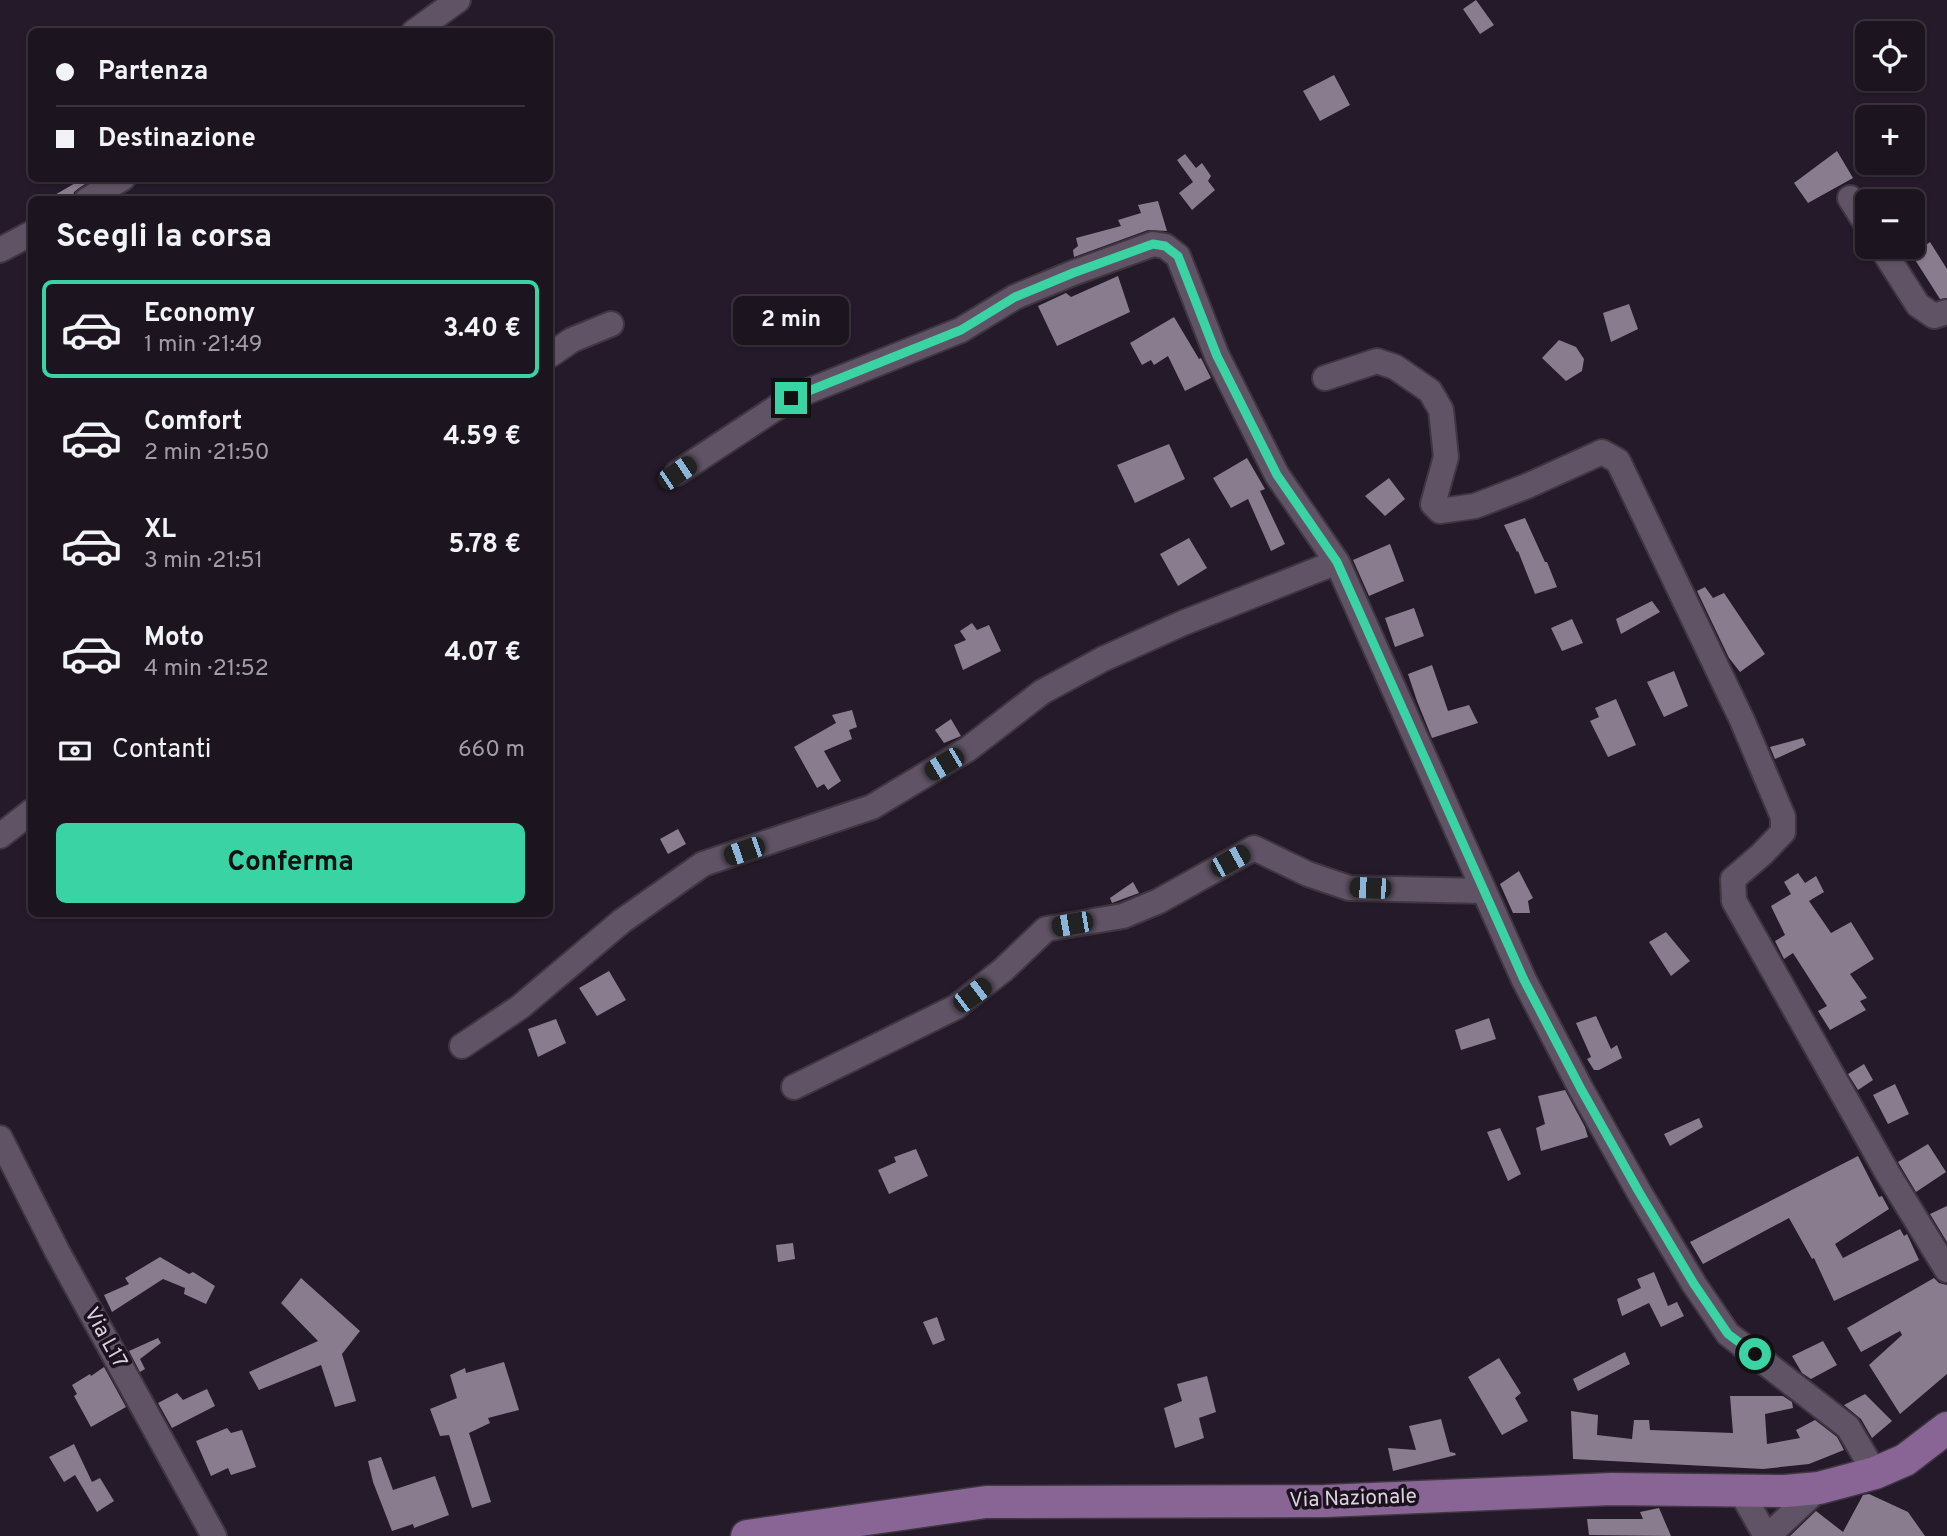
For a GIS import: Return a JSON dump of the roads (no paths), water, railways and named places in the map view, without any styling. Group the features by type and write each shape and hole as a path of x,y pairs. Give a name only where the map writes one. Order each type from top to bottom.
{"main road":[{"name":"Via Nazionale","path":"747,1536 986,1502 1325,1501 1612,1489 1741,1492 1819,1488 1875,1473 1905,1460 1947,1428"}],"street":[{"path":"420,28 458,0"},
{"path":"94,196 117,182"},
{"path":"1850,198 1855,206"},
{"path":"0,250 28,235"},
{"path":"677,473 791,398 961,330 1015,297 1153,244 1165,246 1178,256 1217,356 1277,475 1337,562 1524,980 1639,1192 1694,1284 1728,1334 1848,1427 1875,1473"},
{"path":"1889,259 1918,305 1934,316 1947,312"},
{"path":"553,353 572,340 611,324"},
{"path":"1325,378 1377,362 1395,367 1430,391 1441,410 1446,457 1433,504 1440,511 1475,506 1602,452 1618,461 1742,720 1783,817 1783,832 1733,879 1734,901 1888,1174 1947,1270"},
{"path":"462,1046 520,1007 622,921 703,864 872,807 968,749 1042,692 1103,659 1183,623 1337,562"},
{"path":"0,836 28,814"},
{"path":"794,1087 956,1007 1003,970 1046,929 1123,916 1159,901 1254,848 1308,874 1349,888 1485,891"},
{"name":"Via L17","path":"0,1138 57,1251 214,1536"},
{"path":"1741,1492 1767,1536 1819,1488"}]}
